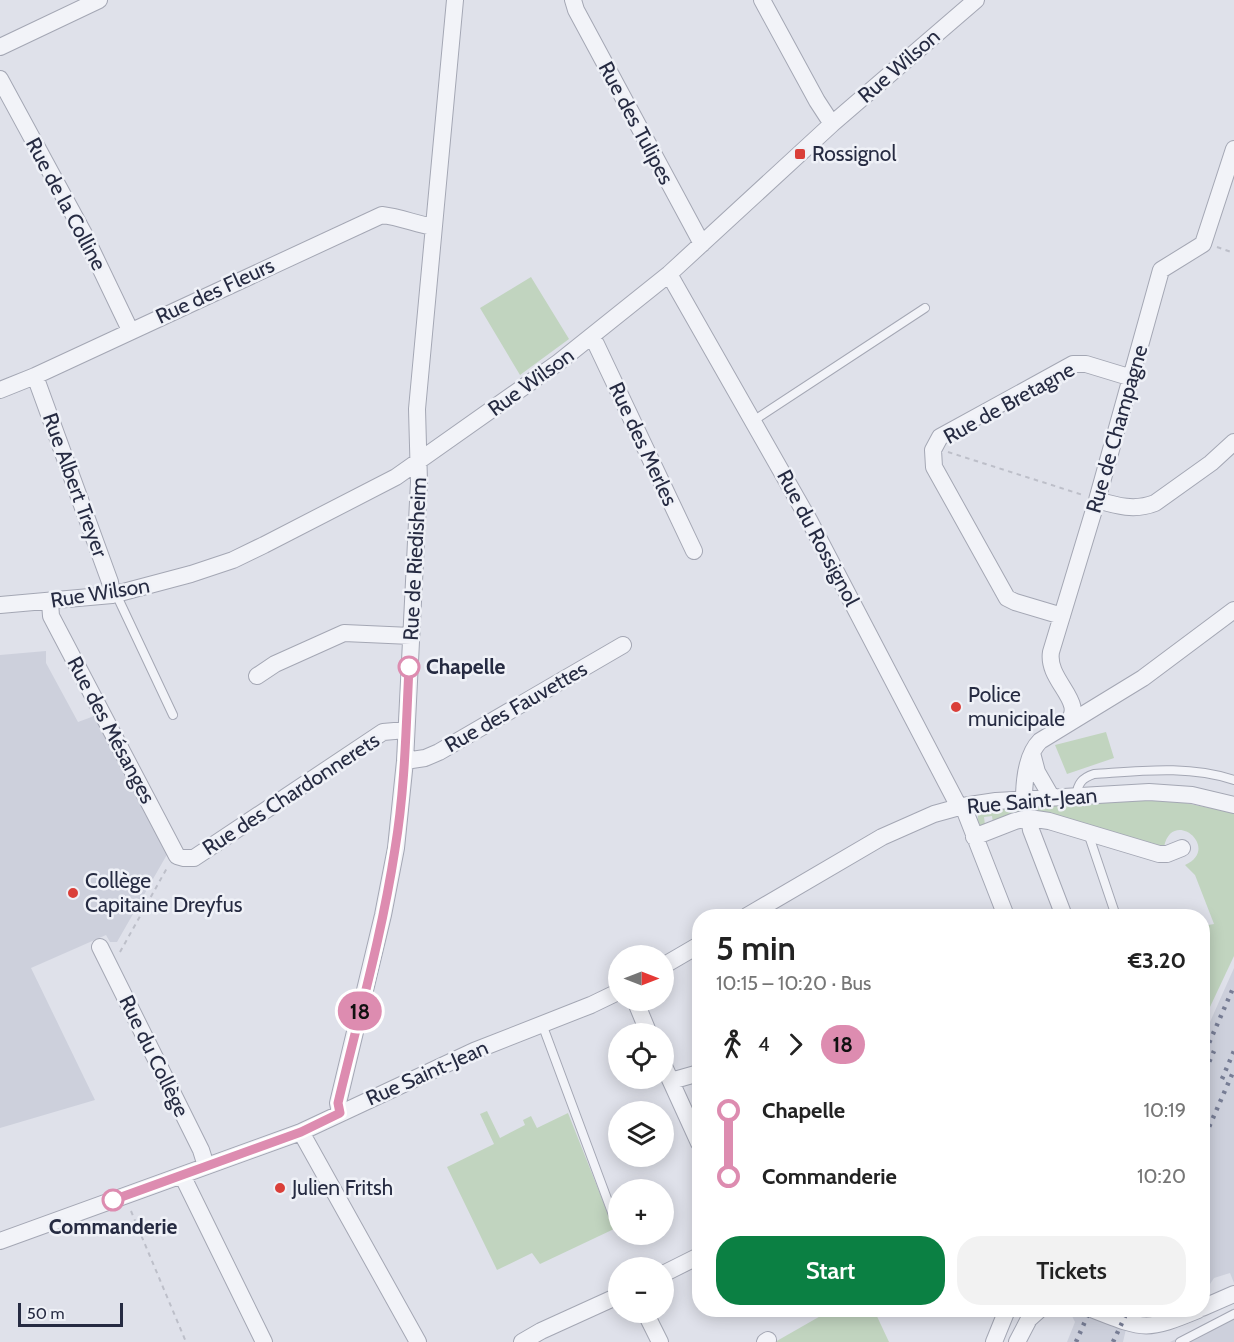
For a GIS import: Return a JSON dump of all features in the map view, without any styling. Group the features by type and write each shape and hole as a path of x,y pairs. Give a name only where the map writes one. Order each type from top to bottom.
{"street":[{"path":"0,47 99,0"},
{"name":"Rue de Riedisheim","path":"340,1113 338,1103 383,915 396,848 405,761 420,462 417,409 455,0"},
{"name":"Rue des Tulipes","path":"573,0 702,244"},
{"path":"762,0 832,124"},
{"name":"Rue Wilson","path":"0,605 50,602 114,594 191,574 233,560 368,493 420,462 591,338 669,274 832,124 975,0"},
{"name":"Rue de la Colline","path":"0,79 83,232 130,330"},
{"name":"Rue de Champagne","path":"1065,725 1073,717 1074,706 1053,672 1050,660 1161,270 1203,243 1234,149"},
{"name":"Rue des Fleurs","path":"0,390 35,376 382,215 396,216 419,225 433,226"},
{"name":"Rue du Rossignol","path":"669,274 809,520 961,807 1003,909"},
{"name":"Rue des Merles","path":"591,338 596,344 693,551"},
{"name":"Rue de Bretagne","path":"1062,616 1007,598 934,467 934,448 940,437 1073,364 1086,364 1132,378"},
{"name":"Rue Albert Treyer","path":"35,376 114,594"},
{"path":"1097,500 1131,508 1155,503 1211,463 1234,442"},
{"name":"Rue des Mésanges","path":"50,602 51,616 177,856"},
{"path":"1024,800 1025,783 1032,753 1040,741 1143,678 1234,610"},
{"path":"257,676 275,664 344,633 411,636"},
{"name":"Rue des Fauvettes","path":"405,761 424,758 439,752 623,645"},
{"name":"Rue des Chardonnerets","path":"177,856 194,858 383,732 406,730"},
{"path":"1032,753 1037,772 1052,798"},
{"name":"Rue Saint-Jean","path":"759,909 882,837 934,814 961,807 1076,796 1175,793 1234,805"},
{"path":"974,837 1029,818 1031,831 1061,909"},
{"name":"Rue Saint-Jean","path":"1029,818 1049,821 1159,854 1167,854 1182,848"},
{"name":"Rue du Collège","path":"100,947 201,1150 206,1166"},
{"path":"674,960 692,949"},
{"name":"Rue Saint-Jean","path":"0,1241 301,1132 474,1051 608,997"},
{"path":"674,1080 692,1075"},
{"path":"674,1088 692,1128"},
{"path":"301,1132 418,1342"},
{"path":"182,1175 264,1342"},
{"path":"674,1268 692,1260"},
{"path":"1210,1305 1234,1294"},
{"path":"522,1342 608,1301"},
{"path":"994,1342 1004,1317"},
{"path":"1017,1342 1031,1317"},
{"path":"1112,1317 1129,1324 1146,1327 1182,1317"},
{"path":"650,1323 660,1342"}],"lane":[{"path":"753,420 925,308"},
{"path":"114,594 173,715"},
{"path":"1076,796 1077,787 1082,779 1094,774 1180,770 1234,780"},
{"path":"1087,832 1114,909"},
{"path":"542,1024 608,1201"},
{"path":"1180,1342 1234,1314"}],"path":[{"path":"934,448 1097,500"},
{"path":"110,966 124,946 165,870 177,856"},
{"path":"130,1194 134,1205 129,1206 186,1342"}],"shaded area":[{"name":"Collège Capitaine Dreyfus","path":"46,651 46,663 78,722 97,715 169,851 117,942 110,942 106,935 31,968 95,1100 0,1128 0,655"},
{"path":"1234,968 1234,1283 1230,1273 1214,1278 1210,1284 1210,1022"},
{"path":"1234,1308 1234,1342 1170,1342 1224,1315"},
{"path":"1072,1317 1132,1317 1123,1342 1067,1342 1075,1322"}],"green space":[{"path":"531,277 569,339 520,375 480,308"},
{"path":"1106,732 1114,758 1067,774 1055,745"},
{"path":"1171,800 1234,813 1234,956 1210,1007 1210,925 1214,924 1195,875 1185,865 1195,858 1198,849 1197,841 1191,835 1184,831 1176,831 1169,836 1164,847 1052,816 993,823 992,816 984,817 985,825 980,825 977,820 979,812 990,809 1086,802"},
{"path":"487,1111 500,1138 525,1125 523,1120 531,1116 537,1128 568,1113 608,1214 608,1232 540,1264 532,1253 497,1270 447,1167 494,1144 480,1114"},
{"path":"819,1317 877,1317 889,1342 775,1342"}],"railway":[{"path":"1210,1041 1234,986"},
{"path":"1210,1060 1214,1051"},
{"path":"1222,1079 1234,1051"},
{"path":"1210,1125 1234,1070"},
{"path":"1076,1342 1087,1317"},
{"path":"1113,1342 1125,1317"}],"bus line":[{"name":"18","path":"113,1200 301,1132 340,1113 338,1103 383,915 396,848 405,761 409,667"}],"place":[{"name":"Rossignol","path":"800,154"},
{"name":"Chapelle","path":"409,667"},
{"name":"Police municipale","path":"956,707"},
{"name":"Collège Capitaine Dreyfus","path":"73,893"},
{"name":"Julien Fritsh","path":"280,1188"},
{"name":"Commanderie","path":"113,1200"}]}
